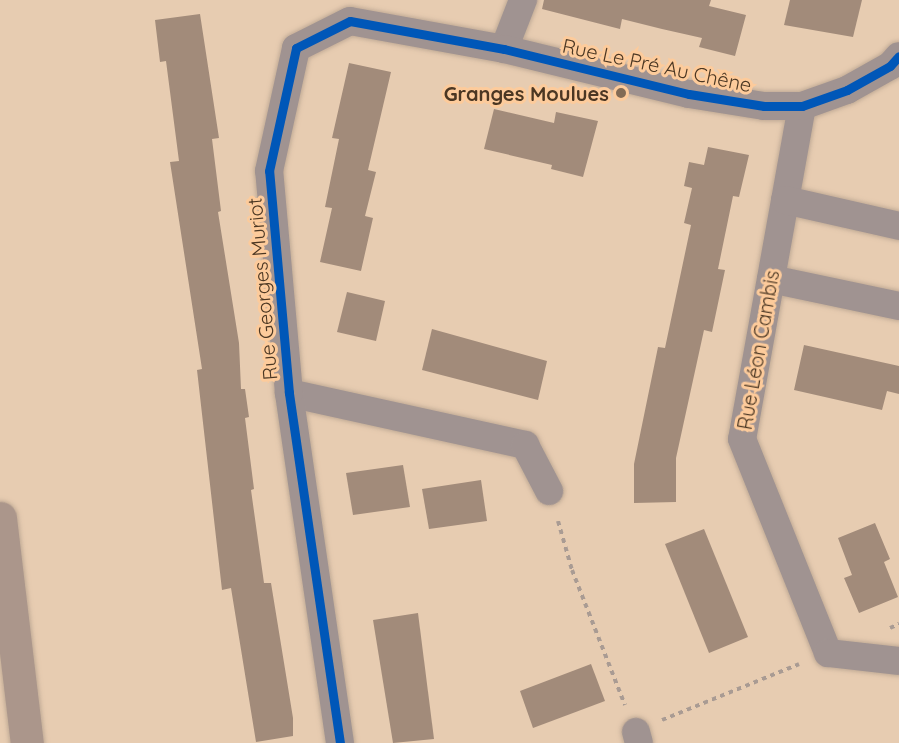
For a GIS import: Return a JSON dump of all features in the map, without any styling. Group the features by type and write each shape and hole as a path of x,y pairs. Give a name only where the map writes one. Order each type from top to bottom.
{"highway":[{"path":"0,518 27,743"}],"street":[{"path":"504,49 523,0"},
{"name":"Rue Georges Muriot","path":"340,743 289,393 269,171 296,48 350,21 504,49"},
{"name":"Rue Le Pré Au Chêne","path":"504,49 689,94 764,106 802,106 848,90 890,66 899,56"},
{"name":"Rue Léon Cambis","path":"802,106 742,439 828,652"},
{"path":"785,200 899,226"},
{"path":"771,279 899,306"},
{"path":"289,393 525,445 549,491"},
{"path":"828,652 899,661"}],"path":[{"path":"549,491 572,570 638,738 828,652"}],"building":[{"path":"544,0 711,0 709,6 746,15 735,56 699,47 702,38 622,19 620,29 542,9"},
{"path":"790,0 862,0 853,37 784,25"},
{"path":"200,14 219,138 212,139 221,211 218,212 239,343 241,389 245,389 249,417 245,418 254,489 251,490 264,583 271,583 293,718 293,736 256,742 231,588 222,590 197,370 202,369 170,162 179,161 166,61 160,62 155,20"},
{"path":"349,63 391,72 368,170 376,172 365,216 373,218 361,271 320,262 332,208 325,207 339,139 332,138"},
{"path":"494,109 554,123 556,112 598,121 583,177 551,169 552,165 484,149"},
{"path":"708,147 749,155 739,197 733,196 718,269 725,270 712,332 704,330 676,458 676,502 634,503 634,464 658,347 665,348 691,225 684,223 692,188 684,186 689,162 704,165"},
{"path":"347,292 385,301 376,341 337,332"},
{"path":"432,329 547,361 538,400 422,370"},
{"path":"804,345 899,366 899,394 887,391 882,410 794,390"},
{"path":"403,465 410,507 353,515 346,473"},
{"path":"481,480 487,521 429,529 422,489"},
{"path":"875,523 890,559 884,562 898,597 859,613 844,578 852,575 838,538"},
{"path":"704,529 748,637 709,653 665,544"},
{"path":"418,613 434,739 393,743 373,620"},
{"path":"591,664 605,701 533,728 520,691"}],"cycle path":[{"path":"340,743 289,393 269,171 296,48 350,21 504,49 689,94 764,106 802,106 847,90 890,66 899,56"}],"place":[{"name":"Granges Moulues","path":"621,93"}]}
